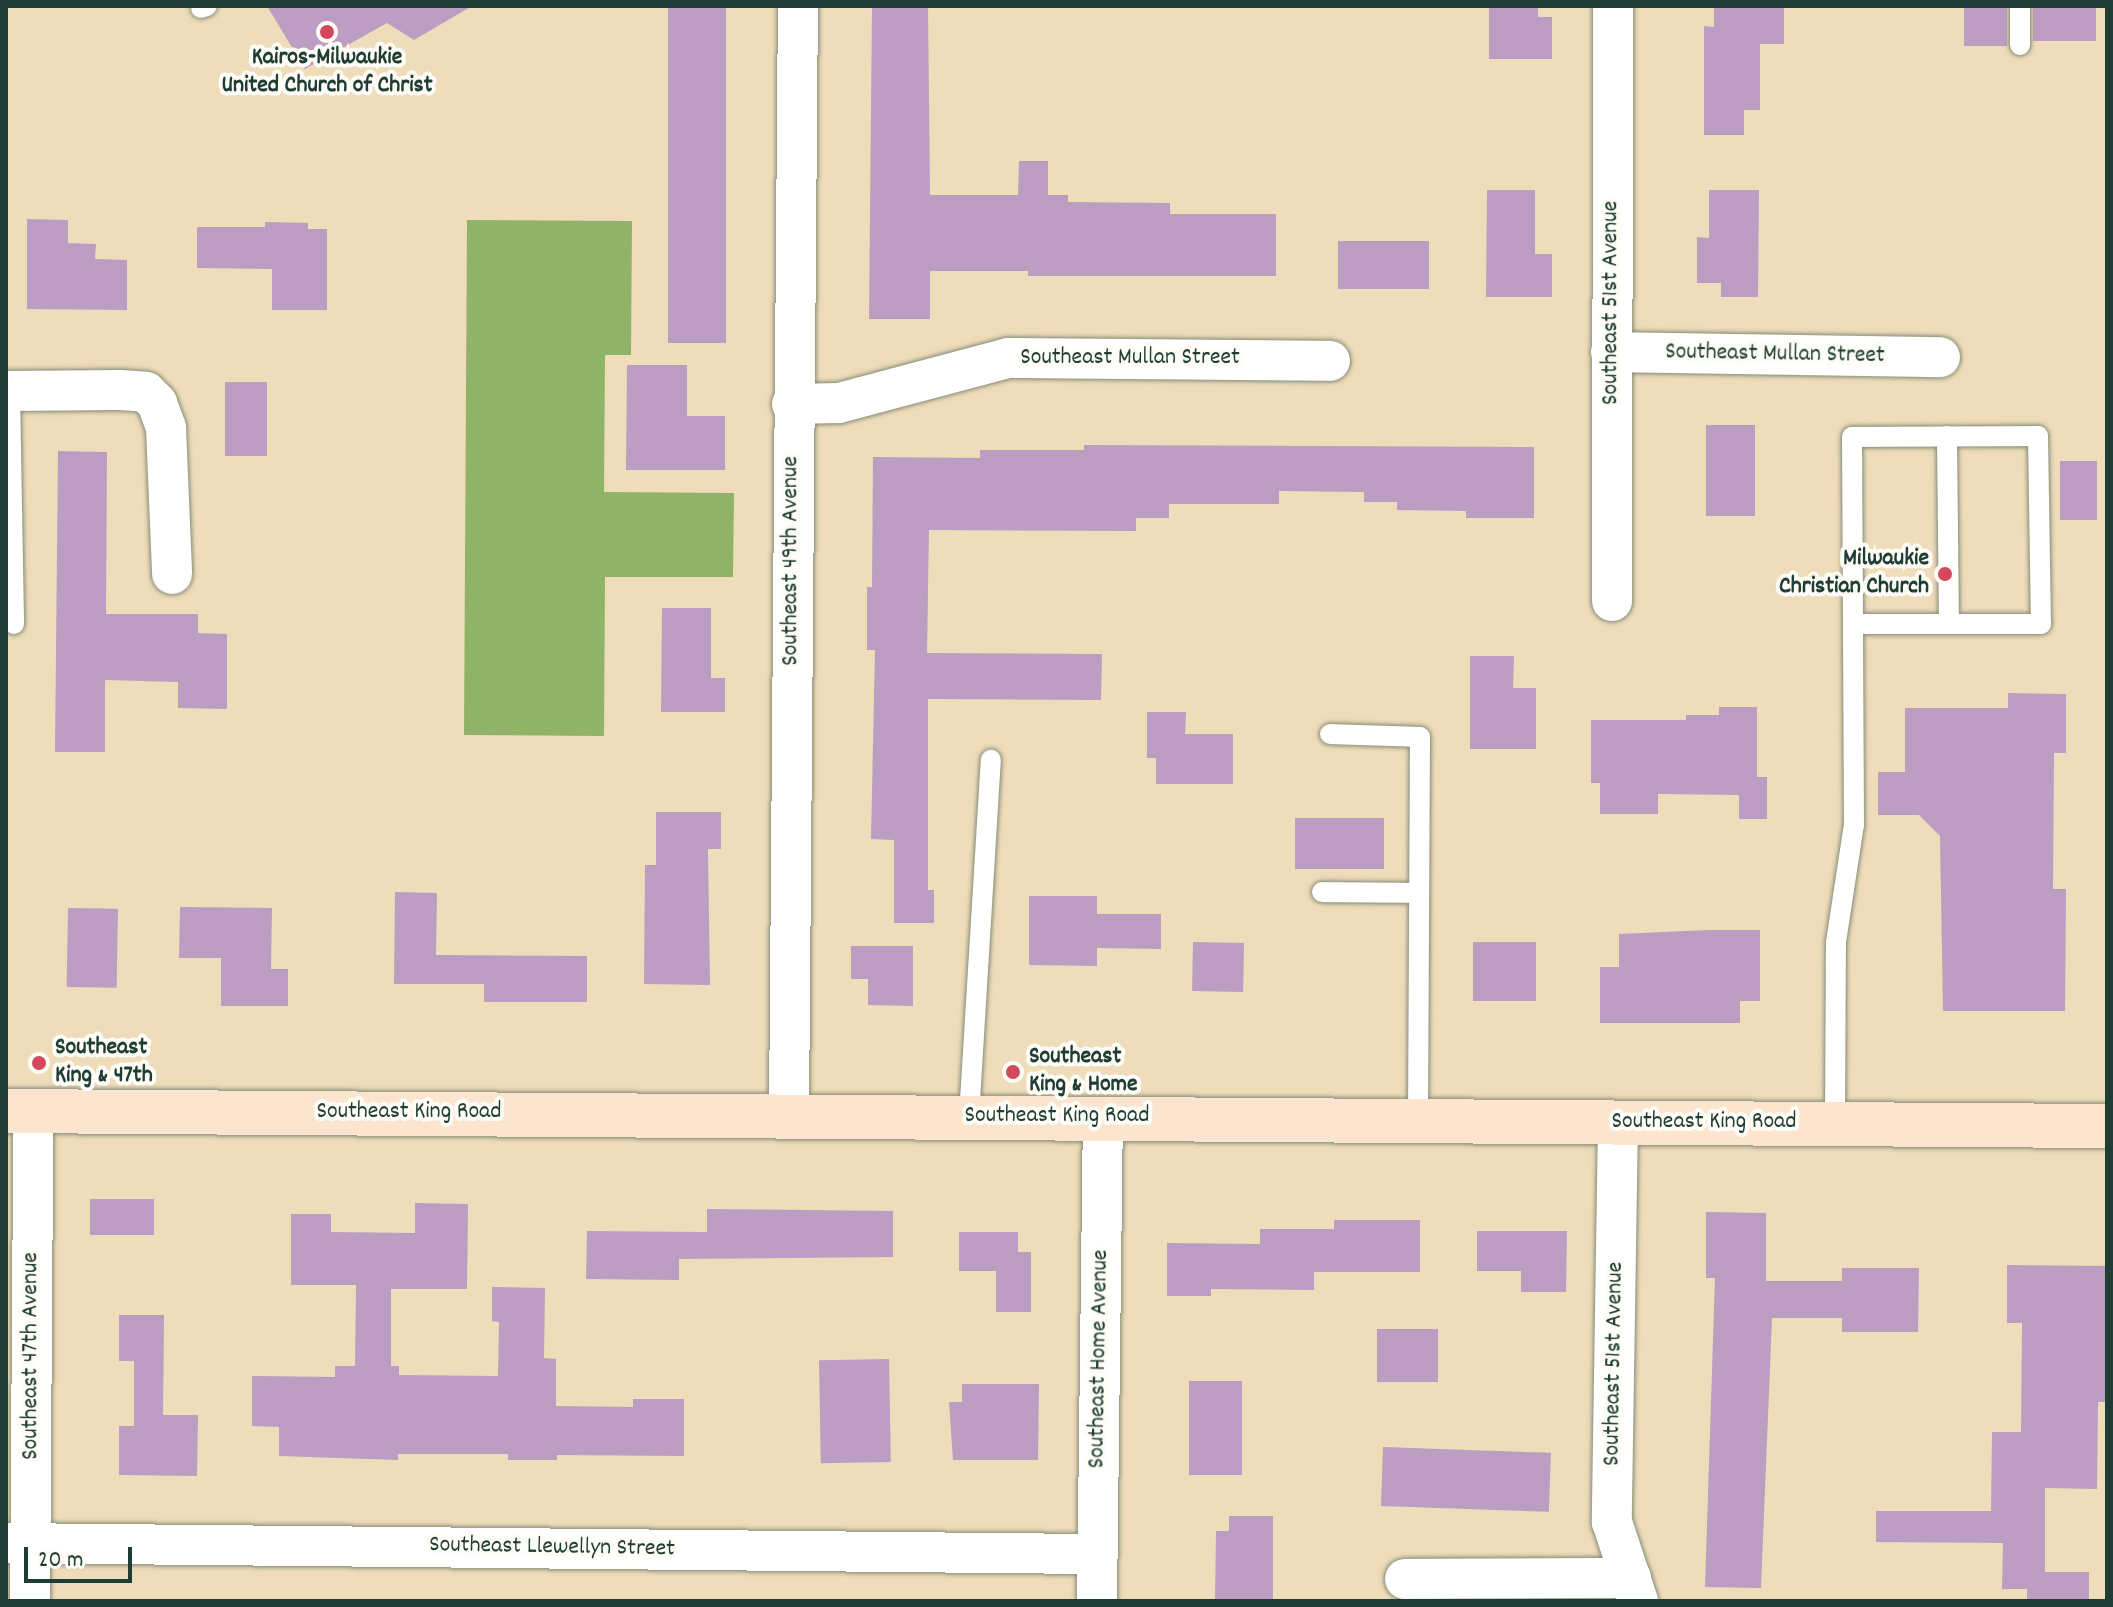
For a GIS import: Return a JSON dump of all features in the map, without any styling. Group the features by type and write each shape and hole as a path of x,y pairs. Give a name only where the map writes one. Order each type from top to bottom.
{"main road":[{"name":"Southeast King Road","path":"19,1111 2107,1126"}],"street":[{"name":"Southeast 49th Avenue","path":"789,1115 792,404 798,6"},
{"name":"Southeast 51st Avenue","path":"1612,601 1613,6"},
{"name":"Southeast Mullan Street","path":"1611,352 1940,357"},
{"name":"Southeast Mullan Street","path":"792,404 839,403 1008,358 1330,361"},
{"path":"8,391 146,392 157,403 166,428 172,574"},
{"name":"Southeast 47th Avenue","path":"19,1111 18,1543 30,1601"},
{"name":"Southeast Home Avenue","path":"1097,1601 1103,1118"},
{"name":"Southeast 51st Avenue","path":"1618,1122 1612,1522 1634,1589"},
{"name":"Southeast Llewellyn Street","path":"18,1543 1097,1554"},
{"path":"1405,1579 1634,1589"}],"lane":[{"path":"2020,6 2020,45"},
{"path":"8,391 14,624"},
{"path":"1947,436 1949,624"},
{"path":"1835,1124 1836,942 1854,825 1852,437 2038,436 2041,624 1853,624"},
{"path":"1330,734 1420,737 1418,1120"},
{"path":"969,1117 991,760"},
{"path":"1322,892 1419,893"}],"green space":[{"path":"467,220 632,221 631,355 605,355 604,492 734,493 733,577 605,577 604,736 464,735"}],"building":[{"name":"Kairos-Milwaukie United Church of Christ","path":"267,6 472,6 414,40 387,23 305,69"},
{"path":"668,6 726,6 726,343 668,343"},
{"path":"872,6 928,6 930,195 1018,195 1019,161 1048,161 1048,195 1068,195 1068,202 1170,203 1170,214 1276,214 1276,276 1028,276 1028,271 930,271 930,319 869,319"},
{"path":"1489,6 1538,6 1538,17 1552,17 1552,59 1489,59"},
{"path":"1714,6 1784,6 1784,44 1760,44 1760,110 1744,110 1744,135 1704,135 1704,26 1714,27"},
{"path":"1964,6 2007,6 2007,46 1964,46"},
{"path":"2033,6 2096,6 2096,41 2033,41"},
{"path":"1487,190 1535,190 1535,254 1552,254 1552,297 1486,297"},
{"path":"1709,190 1759,190 1758,297 1721,297 1721,283 1697,283 1697,237 1709,238"},
{"path":"27,219 68,220 68,243 96,244 95,259 127,260 127,310 27,309"},
{"path":"265,222 308,223 308,229 327,229 327,310 272,310 272,269 197,268 197,227 265,227"},
{"path":"1338,241 1429,241 1429,289 1338,289"},
{"path":"627,365 687,365 687,416 725,416 725,470 626,470"},
{"path":"225,382 267,382 267,456 225,456"},
{"path":"1706,425 1755,425 1755,516 1706,516"},
{"path":"1084,445 1534,447 1534,518 1466,518 1466,511 1397,510 1397,502 1364,502 1364,492 1279,491 1279,504 1169,504 1169,518 1136,518 1136,531 929,530 927,653 1102,654 1101,700 928,699 928,890 934,890 934,923 894,923 894,840 871,839 875,650 867,650 867,587 872,587 873,457 980,458 980,450 1084,450"},
{"path":"58,451 107,452 106,614 198,614 198,633 227,634 227,709 178,708 178,682 105,680 105,752 55,752"},
{"path":"2060,461 2097,461 2097,520 2060,520"},
{"path":"662,608 711,608 711,678 725,678 725,712 661,712"},
{"path":"1470,656 1514,656 1513,688 1536,688 1536,749 1470,749"},
{"path":"2008,693 2066,694 2066,753 2054,753 2053,889 2066,889 2065,1011 1943,1011 1940,836 1919,815 1878,815 1878,772 1905,772 1905,708 2008,708"},
{"path":"1719,707 1757,707 1757,777 1767,777 1767,819 1739,819 1739,795 1658,794 1658,814 1600,814 1600,783 1591,783 1591,720 1686,720 1686,715 1719,715"},
{"path":"1147,712 1186,712 1185,734 1233,734 1233,784 1156,784 1156,758 1147,758"},
{"path":"656,812 721,812 721,849 708,849 710,985 644,984 645,865 656,865"},
{"path":"1295,818 1384,818 1384,869 1295,869"},
{"path":"395,892 437,893 436,955 587,956 587,1002 484,1002 484,984 394,984"},
{"path":"1029,896 1097,896 1097,914 1161,914 1161,949 1097,948 1097,966 1029,965"},
{"path":"180,907 272,908 271,969 288,969 288,1006 221,1006 221,958 179,958"},
{"path":"68,908 118,909 117,988 67,987"},
{"path":"1760,930 1760,1001 1740,1001 1740,1023 1600,1023 1600,967 1619,967 1619,934"},
{"path":"1193,942 1244,943 1243,992 1192,991"},
{"path":"1473,942 1536,942 1536,1001 1473,1001"},
{"path":"851,946 913,946 913,1006 868,1005 868,979 851,979"},
{"path":"90,1199 154,1199 154,1235 90,1235"},
{"path":"415,1203 468,1204 467,1289 391,1289 391,1366 399,1366 399,1375 498,1376 499,1322 492,1321 492,1287 545,1288 544,1358 556,1359 556,1406 633,1407 633,1399 684,1399 684,1456 557,1455 557,1460 508,1460 508,1454 398,1454 398,1460 279,1456 279,1427 252,1426 252,1376 335,1377 335,1366 355,1366 356,1285 291,1285 291,1214 331,1214 331,1232 415,1233"},
{"path":"707,1209 893,1211 893,1257 679,1259 679,1280 586,1279 587,1231 707,1232"},
{"path":"1706,1212 1766,1213 1766,1281 1842,1281 1842,1268 1919,1268 1918,1332 1842,1332 1842,1318 1772,1318 1761,1588 1705,1587 1715,1278 1706,1278"},
{"path":"1334,1220 1420,1220 1420,1272 1314,1272 1314,1290 1211,1289 1211,1296 1167,1296 1167,1243 1260,1244 1260,1229 1334,1229"},
{"path":"1477,1231 1567,1231 1566,1292 1521,1292 1521,1271 1477,1271"},
{"path":"959,1232 1018,1232 1018,1252 1031,1252 1031,1312 996,1312 996,1271 959,1271"},
{"path":"2007,1265 2107,1266 2106,1402 2098,1402 2097,1489 2045,1488 2045,1572 2089,1572 2089,1601 2027,1601 2027,1589 2002,1589 2003,1543 1876,1542 1876,1511 1991,1511 1992,1432 2021,1432 2022,1323 2007,1323"},
{"path":"119,1315 164,1315 163,1415 198,1415 197,1476 119,1475 119,1426 134,1426 134,1361 119,1361"},
{"path":"1377,1329 1438,1329 1438,1382 1377,1382"},
{"path":"889,1359 891,1462 821,1463 819,1360"},
{"path":"1189,1381 1242,1381 1242,1475 1189,1475"},
{"path":"962,1384 1039,1384 1038,1460 953,1460 949,1402 962,1402"},
{"path":"1383,1447 1551,1453 1549,1512 1381,1506"},
{"path":"1229,1516 1273,1516 1273,1601 1215,1601 1216,1531 1229,1531"}],"place":[{"name":"Kairos-Milwaukie United Church of Christ","path":"327,32"},
{"name":"Milwaukie Christian Church","path":"1945,574"},
{"name":"Southeast King & 47th","path":"39,1063"},
{"name":"Southeast King & Home","path":"1013,1072"}]}
